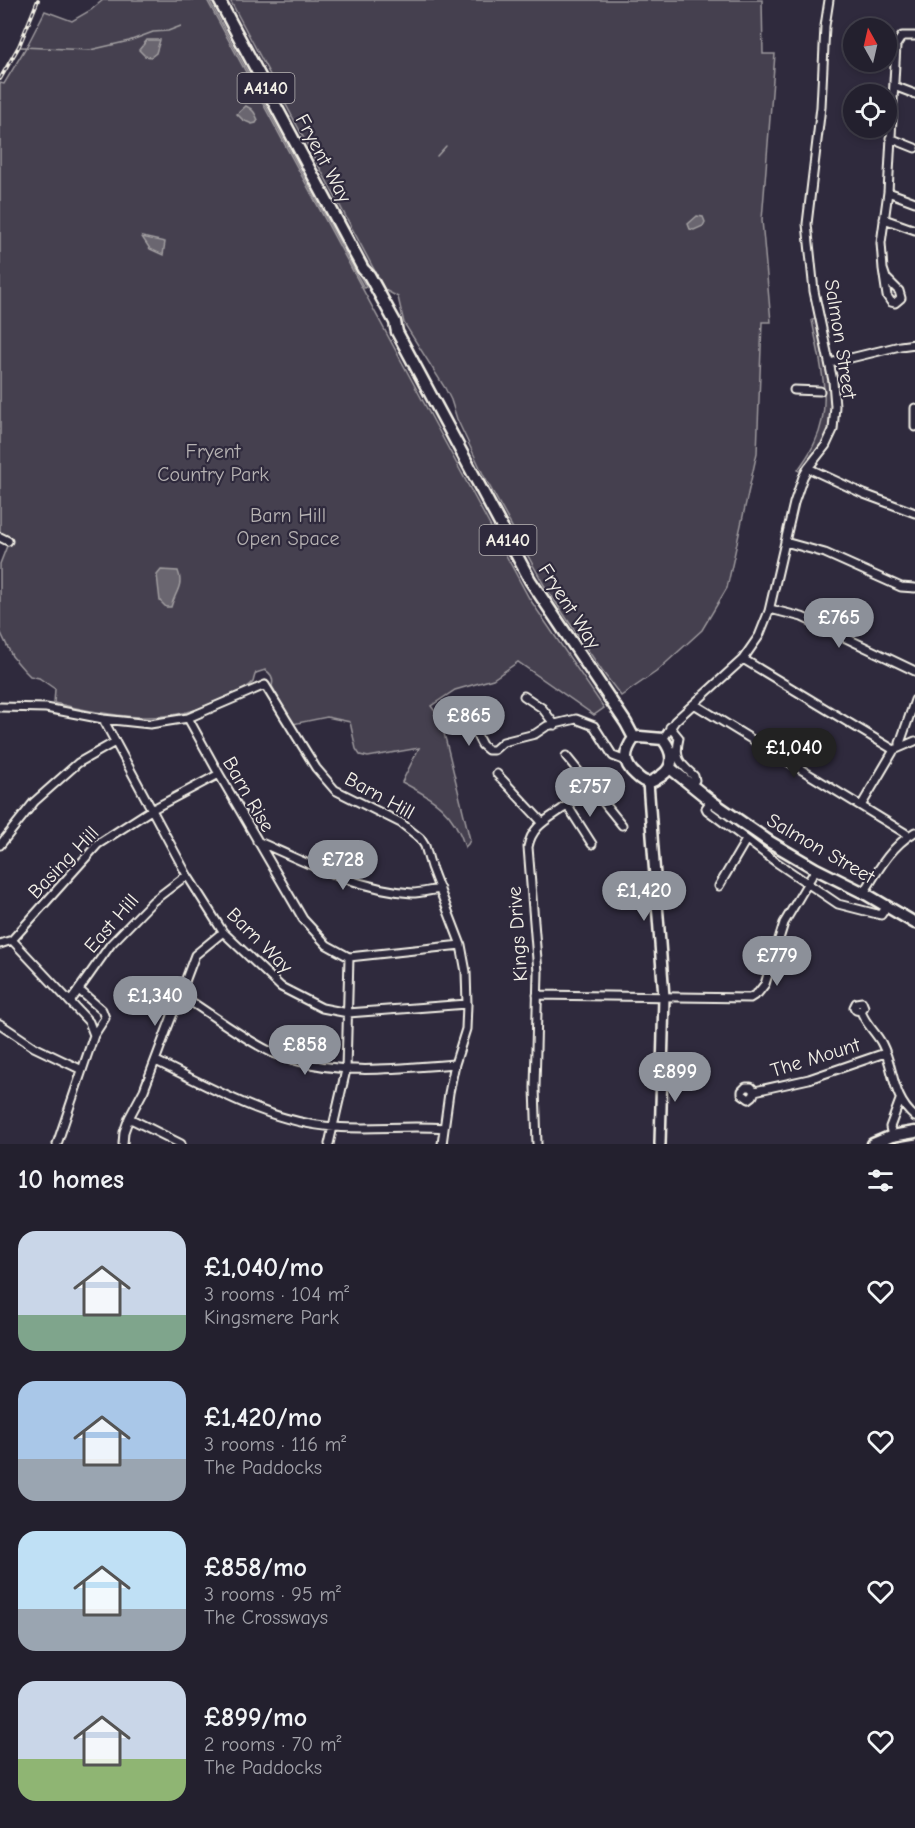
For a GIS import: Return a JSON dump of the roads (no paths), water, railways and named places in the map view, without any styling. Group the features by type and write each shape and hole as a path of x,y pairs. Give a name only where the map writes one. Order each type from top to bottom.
{"main road":[{"name":"Fryent Way","path":"219,0 363,269 369,275 395,322 397,332 530,580 634,738"},
{"path":"640,736 663,739 668,745 672,762 670,768 655,780 648,782 640,779 628,769 626,761 634,738 640,736"},
{"name":"Salmon Street","path":"670,768 711,801 770,842 915,923"},
{"path":"873,1144 892,1136 915,1132"}],"street":[{"name":"Salmon Street","path":"663,739 670,727 743,659 759,636 770,609 794,503 808,468 826,445 833,430 835,406 830,363 814,291 807,224 821,106 825,26 829,0"},
{"path":"894,84 898,39 902,36 915,36"},
{"path":"897,87 915,94"},
{"path":"883,269 881,243 888,192 890,138 915,148"},
{"path":"888,192 915,202"},
{"path":"884,219 915,230"},
{"path":"830,363 915,344"},
{"path":"794,390 820,391"},
{"path":"915,408 915,427"},
{"path":"808,468 864,494 915,513"},
{"path":"0,537 8,541"},
{"path":"785,542 825,553 902,586 915,588"},
{"path":"770,609 802,617 915,671"},
{"path":"743,659 897,749"},
{"name":"Barn Hill","path":"0,707 46,708 103,719 150,724 188,718 265,685 316,768 335,790 401,823 420,838 425,846 461,945 466,972 466,1029 455,1064 442,1144"},
{"path":"524,696 542,708 555,725"},
{"path":"861,806 897,749 915,700"},
{"path":"694,704 905,833 912,834"},
{"path":"465,713 482,745 488,750 494,750 503,742 535,734 547,726 576,719 594,726 613,756 626,761"},
{"name":"Barn Rise","path":"188,718 303,919 327,945 349,957"},
{"name":"Barn Way","path":"103,719 187,875 223,932 281,987 322,1008 348,1013 467,1004"},
{"path":"670,727 679,738 677,747 679,763 694,776 695,780 691,784"},
{"path":"897,749 915,741"},
{"path":"0,845 34,802 78,763 115,742"},
{"path":"566,756 622,825"},
{"name":"Basing Hill","path":"0,944 12,940 98,844 151,810 219,774"},
{"path":"497,774 542,822"},
{"path":"648,782 664,997 660,1144"},
{"name":"Kings Drive","path":"537,1144 535,1088 538,972 528,847 531,836 542,822 567,805 588,783"},
{"name":"Salmon Street","path":"711,801 707,810 838,904 880,915 887,906"},
{"path":"567,805 592,844"},
{"path":"864,893 886,858 912,834"},
{"path":"257,840 333,875 374,886 414,893 440,889"},
{"path":"719,886 746,840"},
{"path":"537,995 745,998 758,993 765,984 784,923 816,869"},
{"name":"East Hill","path":"70,1002 111,944 153,901 187,875"},
{"path":"123,1144 129,1118 144,1090 195,956 223,932"},
{"path":"12,940 89,1022 94,1035"},
{"path":"329,1144 346,1070 349,957 461,945"},
{"path":"57,1144 94,1035 105,1018 102,1010 79,990"},
{"path":"180,994 237,1033 271,1052 308,1064 346,1070 404,1069 455,1064"},
{"path":"861,1011 882,1044 900,1100 915,1118"},
{"path":"0,1024 34,1047 82,1070"},
{"name":"The Mount","path":"755,1091 809,1079 885,1053"},
{"path":"156,1060 228,1098 300,1121 333,1127 444,1128"},
{"path":"892,1136 890,1127 900,1100"},
{"path":"129,1118 181,1144"}],"waterway":[{"path":"21,47 90,50 181,26"},
{"path":"437,156 446,146"}],"railway":[{"path":"0,79 19,46 38,0"}],"park label":[{"name":"Fryent Country Park","path":"213,462"},
{"name":"Barn Hill Open Space","path":"288,526"}]}
